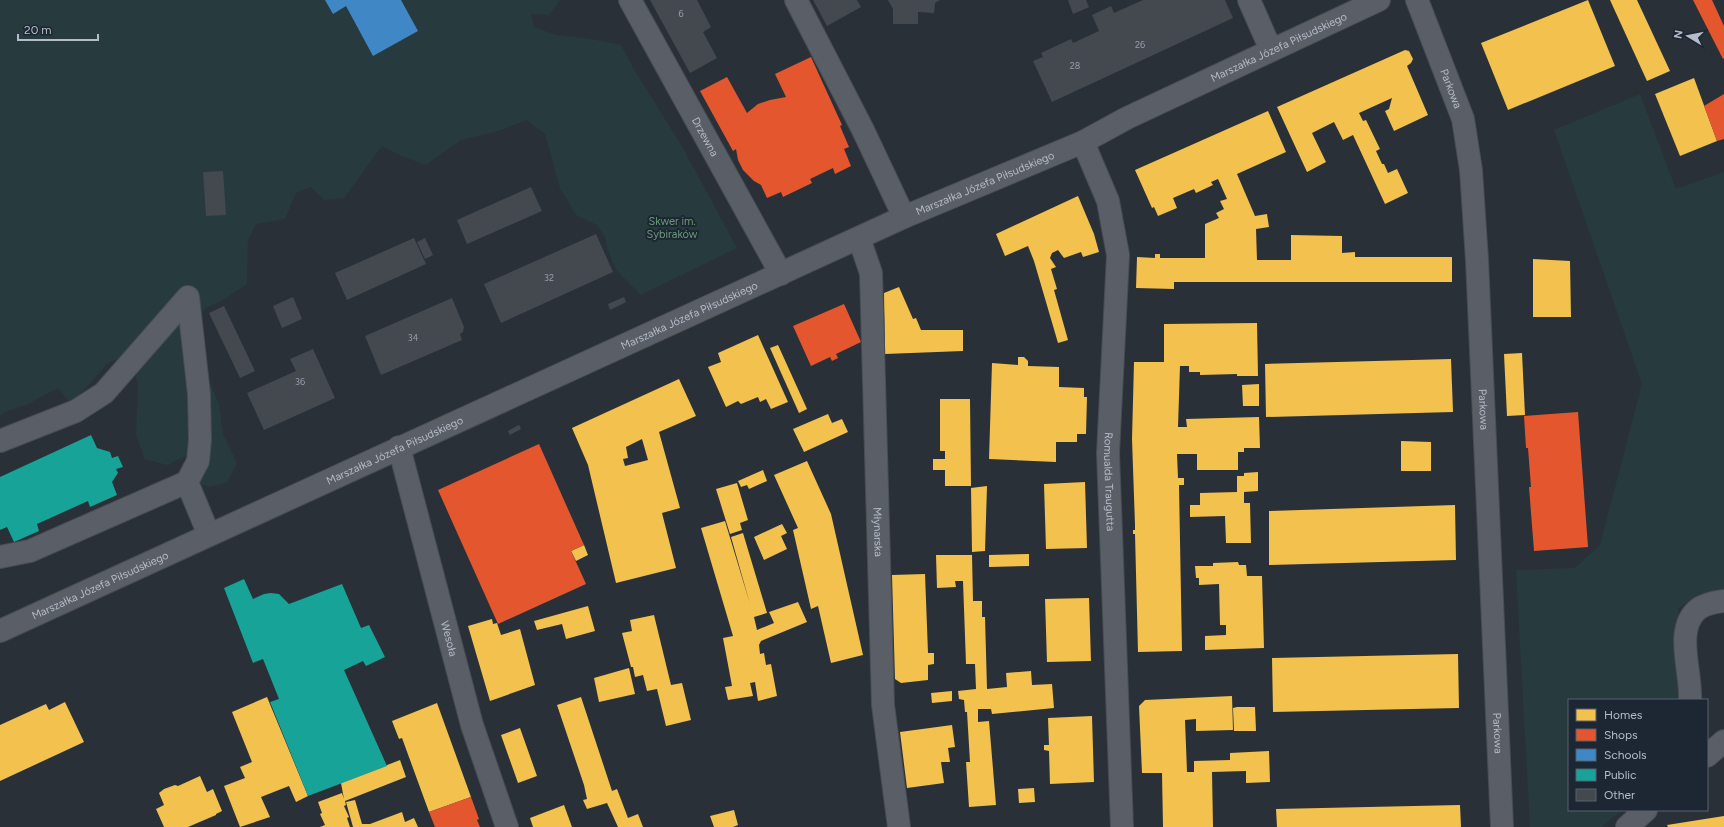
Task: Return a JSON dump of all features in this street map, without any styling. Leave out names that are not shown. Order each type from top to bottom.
[{"type":"street","name":"Drzewna","points":[[630,0],[781,274]]},
{"type":"street","points":[[796,0],[863,130],[904,217]]},
{"type":"street","points":[[1249,0],[1271,50]]},
{"type":"street","name":"Marszałka Józefa Piłsudskiego","points":[[0,630],[904,217],[1083,142],[1128,118],[1379,0]]},
{"type":"street","name":"Parkowa","points":[[1417,0],[1463,119],[1471,170],[1478,268],[1502,827]]},
{"type":"street","name":"Romualda Traugutta","points":[[1083,142],[1108,201],[1118,255],[1108,453],[1122,827]]},
{"type":"street","name":"Młynarska","points":[[858,238],[870,273],[883,705],[899,827]]},
{"type":"street","points":[[0,441],[76,411],[104,393],[188,297],[199,394],[200,440],[198,461],[187,482],[30,551],[0,557]]},
{"type":"street","name":"Wesoła","points":[[399,447],[472,724],[507,827]]},
{"type":"street","points":[[187,482],[209,535]]},
{"type":"street","points":[[1690,699],[1685,645],[1688,622],[1698,609],[1724,601]]},
{"type":"street","points":[[1708,755],[1724,741]]},
{"type":"street","points":[[1627,827],[1645,811]]},
{"type":"green space","name":"Skwer im. Sybiraków","points":[[0,0],[560,0],[549,15],[531,14],[534,27],[556,35],[591,39],[621,45],[632,66],[684,150],[737,248],[641,295],[617,271],[608,251],[605,237],[597,225],[576,215],[560,188],[545,134],[527,120],[495,132],[461,140],[426,165],[402,156],[382,146],[344,198],[324,200],[311,187],[296,193],[285,219],[256,224],[248,240],[247,284],[223,300],[206,308],[190,323],[194,345],[219,404],[223,434],[237,463],[227,483],[208,487],[193,480],[185,456],[167,465],[145,459],[136,435],[138,384],[133,367],[117,359],[108,363],[75,400],[70,403],[58,388],[28,404],[5,412],[0,416]]},
{"type":"green space","points":[[1640,94],[1676,189],[1724,172],[1724,590],[1695,597],[1678,609],[1681,634],[1683,699],[1568,699],[1568,811],[1621,811],[1601,827],[1530,827],[1516,570],[1575,568],[1600,545],[1642,384],[1554,130]]},
{"type":"building: Homes","points":[[1588,0],[1615,66],[1508,110],[1481,43]]},
{"type":"building: Homes","points":[[1610,0],[1637,0],[1670,71],[1647,81]]},
{"type":"building: Homes","points":[[1405,50],[1409,51],[1413,59],[1407,66],[1428,115],[1394,131],[1385,111],[1389,109],[1392,98],[1359,113],[1363,121],[1366,120],[1380,149],[1376,151],[1382,164],[1384,164],[1388,173],[1397,169],[1408,193],[1385,204],[1353,135],[1343,140],[1334,122],[1312,133],[1326,162],[1307,172],[1277,107]]},
{"type":"building: Homes","points":[[1694,78],[1717,141],[1680,156],[1655,94]]},
{"type":"building: Homes","points":[[1268,111],[1286,152],[1237,174],[1255,216],[1267,214],[1269,227],[1256,229],[1257,260],[1291,260],[1291,235],[1342,236],[1342,253],[1355,252],[1355,257],[1452,257],[1452,282],[1174,282],[1174,289],[1136,288],[1137,257],[1155,258],[1155,254],[1160,254],[1160,258],[1205,258],[1205,224],[1219,218],[1216,213],[1224,209],[1220,201],[1227,199],[1218,179],[1211,182],[1213,185],[1196,193],[1194,189],[1173,198],[1177,208],[1158,216],[1154,207],[1152,208],[1135,170]]},
{"type":"building: Homes","points":[[1078,196],[1094,234],[1099,252],[1083,257],[1081,252],[1064,258],[1058,250],[1052,253],[1050,258],[1056,267],[1051,269],[1057,289],[1054,290],[1068,340],[1058,343],[1034,261],[1028,246],[1005,256],[996,234]]},
{"type":"building: Homes","points":[[1533,259],[1570,261],[1571,317],[1533,317]]},
{"type":"building: Homes","points":[[899,287],[913,319],[916,318],[921,330],[963,330],[963,351],[885,354],[884,293]]},
{"type":"building: Homes","points":[[1257,323],[1258,376],[1237,376],[1237,374],[1200,375],[1200,372],[1189,372],[1189,366],[1180,366],[1178,427],[1187,427],[1186,419],[1259,417],[1260,448],[1244,448],[1244,452],[1238,452],[1238,470],[1197,470],[1197,454],[1177,454],[1178,478],[1184,478],[1184,485],[1179,485],[1182,651],[1138,652],[1135,534],[1133,534],[1133,530],[1135,530],[1132,439],[1134,362],[1164,362],[1164,324]]},
{"type":"building: Homes","points":[[758,335],[788,402],[771,409],[766,399],[760,402],[758,397],[741,404],[738,401],[726,407],[708,367],[721,362],[718,353]]},
{"type":"building: Homes","points":[[778,345],[807,409],[799,413],[770,348]]},
{"type":"building: Homes","points":[[1522,353],[1525,415],[1507,416],[1504,354]]},
{"type":"building: Homes","points":[[1018,357],[1024,357],[1028,361],[1028,366],[1059,367],[1059,387],[1084,388],[1084,397],[1087,397],[1086,434],[1077,434],[1077,442],[1056,442],[1056,462],[989,459],[992,363],[1018,365]]},
{"type":"building: Homes","points":[[1451,359],[1453,412],[1266,417],[1265,364]]},
{"type":"building: Homes","points":[[679,379],[696,416],[659,432],[680,508],[662,513],[676,568],[616,583],[588,465],[572,428]],"holes":[[[642,439],[648,460],[625,466],[623,459],[628,458],[626,447]]]},
{"type":"building: Homes","points":[[1259,384],[1259,406],[1243,406],[1242,385]]},
{"type":"building: Homes","points":[[940,399],[970,399],[971,486],[945,486],[945,470],[933,470],[933,459],[945,459],[945,451],[940,451]]},
{"type":"building: Homes","points":[[828,414],[832,423],[842,419],[848,432],[804,452],[793,429]]},
{"type":"building: Homes","points":[[1401,441],[1431,442],[1431,471],[1401,471]]},
{"type":"building: Homes","points":[[807,461],[831,514],[863,655],[831,663],[818,606],[811,609],[793,530],[798,528],[774,475]]},
{"type":"building: Homes","points":[[763,470],[767,481],[749,489],[747,485],[741,487],[738,481]]},
{"type":"building: Homes","points":[[1258,472],[1258,491],[1244,492],[1244,503],[1250,503],[1251,543],[1226,543],[1225,516],[1190,517],[1190,505],[1200,505],[1200,493],[1237,492],[1237,476],[1244,476],[1244,473]]},
{"type":"building: Homes","points":[[1085,482],[1087,548],[1046,549],[1044,484]]},
{"type":"building: Homes","points":[[737,483],[748,520],[740,523],[742,530],[730,534],[716,489]]},
{"type":"building: Homes","points":[[987,486],[985,551],[972,552],[971,488]]},
{"type":"building: Homes","points":[[1455,505],[1456,560],[1269,565],[1269,511]]},
{"type":"building: Homes","points":[[725,521],[750,604],[731,537],[743,533],[767,613],[754,617],[757,630],[774,623],[769,612],[798,602],[807,622],[761,641],[759,645],[760,654],[764,653],[766,665],[771,664],[777,696],[758,701],[755,682],[750,683],[753,696],[728,700],[725,687],[732,686],[723,638],[733,636],[701,528]]},
{"type":"building: Homes","points":[[782,524],[787,533],[781,536],[787,549],[764,560],[754,537]]},
{"type":"building: Homes","points":[[584,545],[588,555],[576,561],[571,551]]},
{"type":"building: Homes","points":[[1029,554],[1029,566],[989,567],[989,555]]},
{"type":"building: Homes","points":[[936,555],[972,555],[973,601],[982,601],[982,617],[985,617],[987,689],[1007,687],[1006,673],[1031,671],[1032,685],[1052,684],[1054,708],[992,714],[991,709],[978,709],[978,722],[989,721],[996,805],[969,807],[966,762],[970,762],[967,712],[965,712],[964,700],[959,699],[958,691],[976,689],[975,664],[966,664],[963,581],[955,581],[956,587],[937,588]]},
{"type":"building: Homes","points":[[1238,562],[1239,565],[1246,565],[1247,576],[1262,576],[1264,648],[1205,650],[1205,636],[1226,635],[1226,625],[1220,625],[1219,584],[1199,585],[1199,578],[1196,578],[1195,566],[1213,566],[1213,563]]},
{"type":"building: Homes","points":[[925,574],[928,653],[934,653],[934,664],[928,665],[928,680],[901,683],[895,679],[892,575]]},
{"type":"building: Homes","points":[[1089,598],[1091,661],[1047,662],[1045,599]]},
{"type":"building: Homes","points":[[588,606],[595,631],[566,639],[562,624],[537,630],[534,621]]},
{"type":"building: Homes","points":[[654,615],[671,685],[682,683],[691,720],[666,726],[657,689],[647,691],[643,675],[635,677],[622,633],[632,631],[630,620]]},
{"type":"building: Homes","points":[[492,619],[493,624],[497,623],[501,635],[520,629],[535,685],[490,701],[468,626]]},
{"type":"building: Homes","points":[[1458,654],[1459,708],[1273,712],[1272,658]]},
{"type":"building: Homes","points":[[629,668],[635,694],[599,702],[594,678]]},
{"type":"building: Homes","points":[[952,691],[952,701],[932,703],[931,693]]},
{"type":"building: Homes","points":[[1232,696],[1233,730],[1196,731],[1196,719],[1185,720],[1187,772],[1194,772],[1194,761],[1230,760],[1230,753],[1269,751],[1270,782],[1246,783],[1246,771],[1212,772],[1213,827],[1163,827],[1162,773],[1142,773],[1139,706],[1145,700]]},
{"type":"building: Homes","points":[[267,697],[308,796],[296,802],[289,786],[261,797],[270,817],[240,827],[224,786],[245,778],[240,767],[252,762],[232,712]]},
{"type":"building: Homes","points":[[581,697],[612,791],[617,789],[628,818],[638,814],[643,827],[618,827],[607,803],[587,809],[583,800],[587,799],[584,785],[557,705]]},
{"type":"building: Homes","points":[[65,702],[84,742],[0,781],[0,725],[46,704],[49,710]]},
{"type":"building: Homes","points":[[437,703],[471,797],[429,812],[402,738],[399,739],[392,721]]},
{"type":"building: Homes","points":[[1255,707],[1256,731],[1234,731],[1233,708]]},
{"type":"building: Homes","points":[[1092,716],[1094,782],[1050,784],[1049,751],[1044,750],[1044,745],[1049,745],[1048,718]]},
{"type":"building: Homes","points":[[952,725],[955,747],[948,748],[950,762],[941,762],[944,783],[907,788],[900,732]]},
{"type":"building: Homes","points":[[520,728],[537,776],[518,783],[501,735]]},
{"type":"building: Homes","points":[[400,760],[406,777],[345,801],[346,805],[344,806],[349,817],[347,818],[350,827],[320,827],[325,825],[320,814],[322,813],[318,802],[342,793],[344,799],[341,783]]},
{"type":"building: Homes","points":[[200,776],[207,792],[213,789],[222,811],[188,827],[164,827],[156,809],[164,805],[159,793],[164,789],[175,785],[178,786]]},
{"type":"building: Homes","points":[[1034,788],[1035,802],[1019,803],[1018,789]]},
{"type":"building: Homes","points":[[355,800],[362,824],[370,824],[402,812],[405,822],[414,818],[418,827],[353,827],[346,802]]},
{"type":"building: Homes","points":[[564,805],[572,827],[533,827],[530,818]]},
{"type":"building: Homes","points":[[1460,805],[1461,827],[1277,827],[1276,809]]},
{"type":"building: Homes","points":[[734,810],[738,825],[733,827],[714,827],[710,816]]},
{"type":"building: Homes","points":[[1724,816],[1724,827],[1668,827],[1667,825]]},
{"type":"building: Shops","points":[[1693,0],[1712,0],[1724,26],[1723,59]]},
{"type":"building: Shops","points":[[811,57],[842,125],[840,126],[849,147],[844,149],[851,166],[835,174],[833,168],[810,179],[812,183],[783,197],[781,192],[767,198],[761,185],[754,181],[743,170],[738,160],[736,149],[733,151],[700,91],[727,77],[747,113],[758,104],[786,97],[775,74]]},
{"type":"building: Shops","points":[[1724,94],[1724,139],[1717,141],[1704,106]]},
{"type":"building: Shops","points":[[844,304],[861,342],[836,354],[838,358],[832,361],[830,357],[811,366],[793,326]]},
{"type":"building: Shops","points":[[1578,412],[1588,547],[1534,551],[1529,487],[1531,487],[1524,416]]},
{"type":"building: Shops","points":[[539,444],[584,545],[571,551],[586,584],[498,624],[438,490]]},
{"type":"building: Shops","points":[[471,797],[479,819],[477,820],[480,827],[435,827],[429,812]]},
{"type":"building: Schools","points":[[325,0],[401,0],[418,31],[373,56],[346,6],[333,14]]},
{"type":"building: Public","points":[[91,435],[97,448],[110,452],[112,458],[118,456],[123,467],[116,469],[118,473],[112,482],[117,495],[90,507],[88,501],[37,524],[39,531],[14,542],[7,527],[0,530],[0,477]]},
{"type":"building: Public","points":[[244,579],[253,599],[264,594],[279,594],[289,604],[342,584],[361,628],[369,625],[385,657],[366,666],[363,661],[344,670],[387,766],[308,796],[270,702],[279,699],[263,659],[253,663],[224,588]]},
{"type":"building: Other","points":[[650,0],[697,0],[711,27],[703,32],[717,58],[690,73]]},
{"type":"building: Other","points":[[813,0],[857,0],[861,7],[827,26]]},
{"type":"building: Other","points":[[888,0],[940,0],[935,3],[934,13],[918,12],[918,24],[893,24],[893,9]]},
{"type":"building: Other","points":[[1068,0],[1086,0],[1089,7],[1073,14]]},
{"type":"building: Other","points":[[1143,0],[1225,0],[1233,18],[1052,102],[1033,61],[1043,57],[1041,53],[1071,39],[1073,43],[1099,31],[1092,15],[1111,6],[1114,13]]},
{"type":"building: Other","points":[[223,171],[226,215],[206,216],[203,172]]},
{"type":"building: Other","points":[[531,187],[542,211],[467,244],[457,220]]},
{"type":"building: Other","points":[[596,234],[613,272],[501,323],[484,284]]},
{"type":"building: Other","points":[[414,238],[426,264],[347,300],[335,273]]},
{"type":"building: Other","points":[[425,238],[433,255],[425,259],[417,242]]},
{"type":"building: Other","points":[[293,297],[302,319],[282,328],[273,306]]},
{"type":"building: Other","points":[[624,297],[626,302],[610,310],[608,304]]},
{"type":"building: Other","points":[[452,298],[464,327],[463,332],[460,334],[462,340],[381,375],[365,336]]},
{"type":"building: Other","points":[[224,306],[255,371],[240,378],[209,313]]},
{"type":"building: Other","points":[[313,349],[335,398],[264,430],[247,393],[296,371],[290,359]]},
{"type":"building: Other","points":[[519,425],[521,429],[510,435],[508,431]]}]
